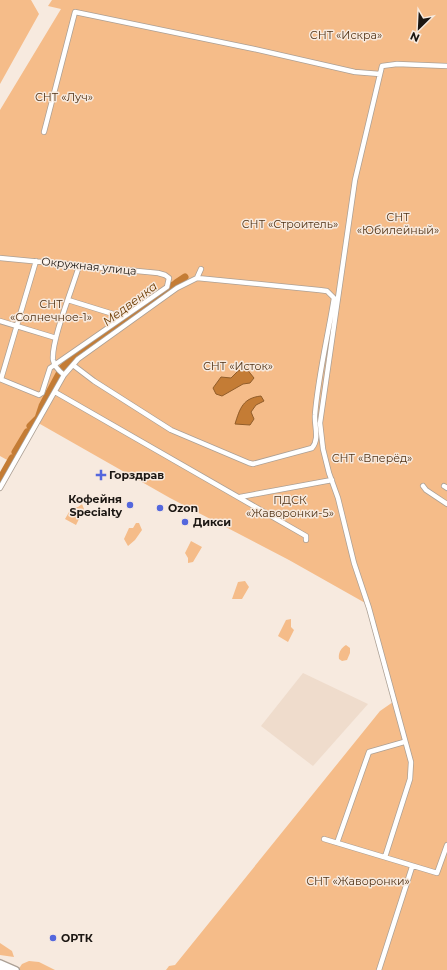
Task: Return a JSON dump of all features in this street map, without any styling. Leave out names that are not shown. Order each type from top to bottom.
[{"type":"main road","points":[[0,963],[16,970]]},
{"type":"main road","points":[[0,968],[6,970]]},
{"type":"street","points":[[44,132],[75,12],[165,30],[355,72],[380,74]]},
{"type":"street","points":[[385,857],[410,779],[410,762],[384,660],[354,563],[338,498],[323,449],[321,420],[355,180],[383,64],[447,66]]},
{"type":"street","name":"Окружная улица","points":[[0,258],[158,273],[169,278],[167,287],[50,368],[42,393],[39,395],[0,379]]},
{"type":"street","points":[[0,379],[18,326],[36,261]]},
{"type":"street","points":[[64,375],[54,365],[53,356],[56,338],[80,266]]},
{"type":"street","points":[[198,278],[201,269]]},
{"type":"street","points":[[0,488],[64,375],[78,359],[177,288],[198,278],[319,290],[327,292],[334,298],[315,416],[316,440],[312,448],[253,464],[171,430],[94,381],[73,365]]},
{"type":"street","points":[[68,300],[123,317]]},
{"type":"street","points":[[0,321],[56,338]]},
{"type":"street","points":[[55,392],[240,497],[306,536],[306,540]]},
{"type":"street","points":[[240,497],[332,480]]},
{"type":"street","points":[[423,486],[426,490],[447,504]]},
{"type":"street","points":[[337,843],[369,752],[404,742]]},
{"type":"street","points":[[324,840],[385,857],[412,867],[437,873],[447,845]]},
{"type":"street","points":[[379,970],[412,867]]},
{"type":"shaded area","points":[[246,368],[254,378],[250,383],[243,384],[222,396],[216,394],[213,388],[221,377],[231,378],[238,371]]},
{"type":"shaded area","points":[[261,396],[264,401],[256,405],[251,412],[254,419],[250,425],[235,424],[243,405],[250,399]]},
{"type":"shaded area","points":[[303,673],[368,704],[313,766],[261,726]]},
{"type":"green space","points":[[0,0],[31,0],[39,14],[0,84]]},
{"type":"green space","points":[[52,0],[447,0],[447,970],[166,970],[169,966],[175,965],[380,711],[393,702],[367,604],[289,560],[170,498],[33,420],[9,461],[0,456],[0,110],[61,9],[48,6]]},
{"type":"green space","points":[[82,504],[84,509],[76,525],[65,519],[72,507],[78,507]]},
{"type":"green space","points":[[136,523],[139,523],[142,530],[135,540],[128,546],[124,539],[129,528],[133,528]]},
{"type":"green space","points":[[191,541],[202,547],[193,562],[188,563],[188,558],[185,553]]},
{"type":"green space","points":[[245,581],[249,587],[242,599],[232,599],[238,582]]},
{"type":"green space","points":[[291,619],[291,627],[294,630],[288,642],[278,636],[286,620]]},
{"type":"green space","points":[[346,645],[350,648],[350,653],[347,660],[342,661],[339,659],[339,653]]},
{"type":"green space","points":[[0,943],[12,951],[14,957],[0,955]]},
{"type":"green space","points":[[29,961],[39,962],[55,970],[18,970],[22,964]]},
{"type":"waterway","name":"Медвенка","points":[[176,283],[185,277]]},
{"type":"waterway","name":"Медвенка","points":[[62,368],[75,356],[173,285]]},
{"type":"waterway","name":"Медвенка","points":[[30,426],[38,418],[42,406],[59,374]]},
{"type":"waterway","name":"Медвенка","points":[[15,452],[27,432]]},
{"type":"waterway","name":"Медвенка","points":[[0,479],[12,458]]},
{"type":"place","name":"Горздрав","points":[[101,475]]},
{"type":"place","name":"Кофейня Specialty","points":[[130,505]]},
{"type":"place","name":"Ozon","points":[[160,508]]},
{"type":"place","name":"Дикси","points":[[185,522]]},
{"type":"place","name":"ОРТК","points":[[53,938]]},
{"type":"park label","name":"СНТ «Искра»","points":[[346,35]]},
{"type":"park label","name":"СНТ «Луч»","points":[[64,97]]},
{"type":"park label","name":"СНТ «Юбилейный»","points":[[398,223]]},
{"type":"park label","name":"СНТ «Строитель»","points":[[290,224]]},
{"type":"park label","name":"СНТ «Солнечное-1»","points":[[51,310]]},
{"type":"park label","name":"СНТ «Исток»","points":[[238,366]]},
{"type":"park label","name":"СНТ «Вперёд»","points":[[372,458]]},
{"type":"park label","name":"ПДСК «Жаворонки-5»","points":[[290,506]]},
{"type":"park label","name":"СНТ «Жаворонки»","points":[[358,881]]}]
